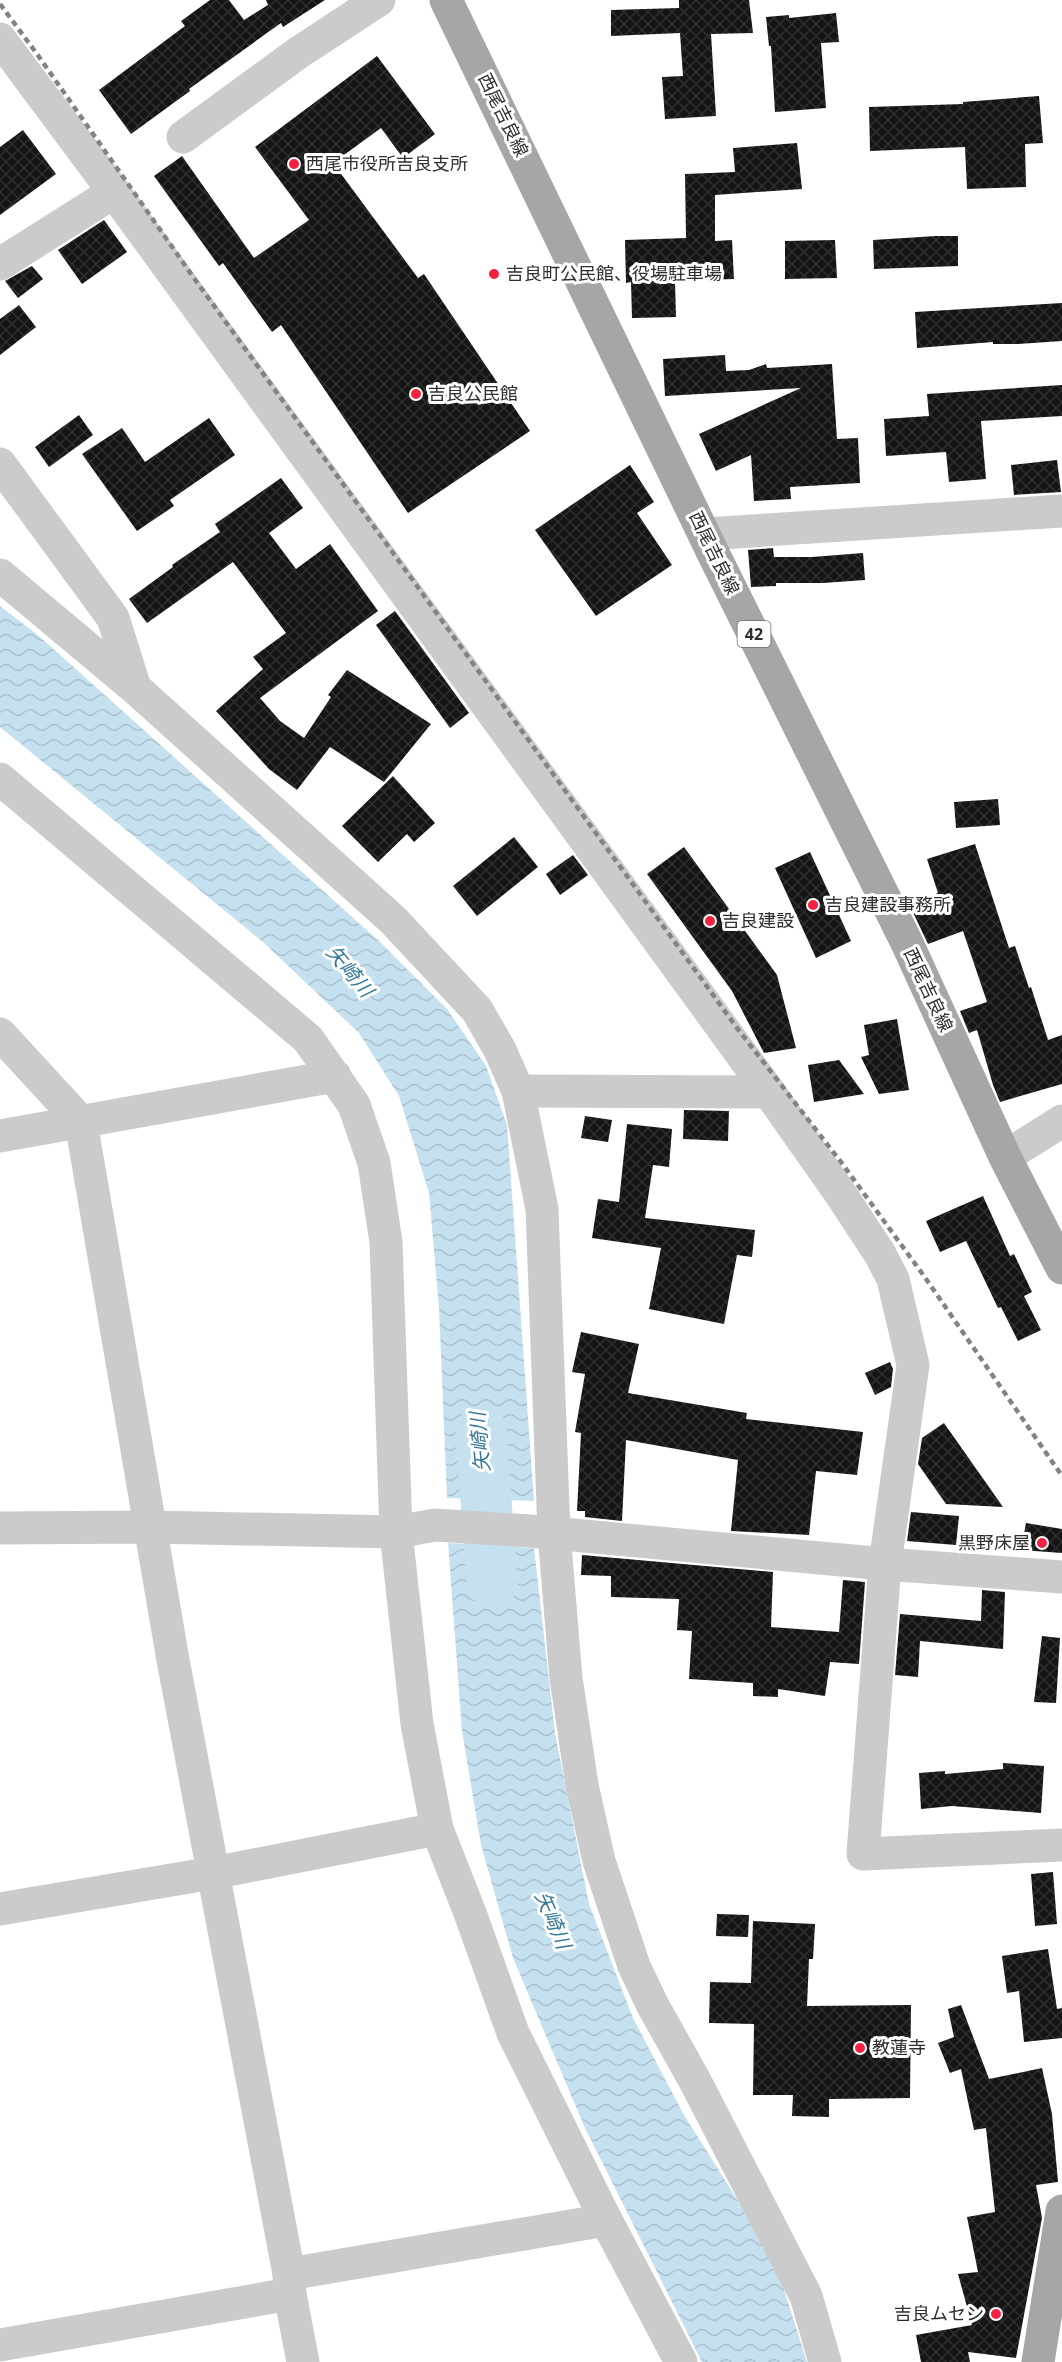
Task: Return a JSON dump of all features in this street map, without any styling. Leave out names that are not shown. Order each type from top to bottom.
[{"type":"main road","name":"西尾吉良線","points":[[446,0],[705,534],[907,943],[1005,1157],[1062,1268]]},
{"type":"main road","points":[[1038,2362],[1059,2252],[1062,2211]]},
{"type":"street","points":[[183,137],[298,53],[379,0]]},
{"type":"street","points":[[0,39],[114,192],[769,1092],[880,1254],[893,1279],[913,1365],[885,1564],[863,1854],[1062,1845]]},
{"type":"street","points":[[0,264],[114,192]]},
{"type":"street","points":[[0,464],[113,618],[135,688]]},
{"type":"street","points":[[705,534],[1062,511]]},
{"type":"street","points":[[0,575],[135,688],[393,920],[477,1010],[500,1050],[518,1091],[542,1209],[542,1532],[582,1785],[599,1861],[634,1966],[806,2296],[825,2362]]},
{"type":"street","points":[[0,779],[308,1039],[354,1106],[374,1163],[386,1242],[396,1532],[417,1724],[437,1829],[513,2033],[606,2220],[681,2362]]},
{"type":"street","points":[[0,1034],[81,1122],[150,1527],[303,2362]]},
{"type":"street","points":[[0,1136],[335,1076]]},
{"type":"street","points":[[518,1091],[769,1092]]},
{"type":"street","points":[[1005,1157],[1062,1121]]},
{"type":"street","points":[[0,1528],[150,1527],[396,1532],[435,1525],[542,1532],[885,1564],[1062,1577]]},
{"type":"street","points":[[0,1909],[213,1873],[437,1829]]},
{"type":"street","points":[[0,2345],[606,2220]]},
{"type":"water","points":[[0,606],[39,636],[380,942],[447,1009],[486,1066],[507,1125],[534,1501],[447,1498],[439,1308],[429,1193],[399,1096],[359,1033],[263,942],[0,727]]},
{"type":"water","points":[[448,1543],[534,1548],[555,1733],[589,1904],[633,2018],[684,2115],[774,2258],[807,2362],[702,2362],[585,2128],[513,1958],[481,1845],[462,1731]]},
{"type":"building","points":[[210,0],[229,0],[244,20],[268,5],[266,0],[325,0],[283,27],[281,23],[131,134],[99,90],[185,26],[181,21]]},
{"type":"building","points":[[679,0],[749,0],[753,33],[711,34],[716,116],[665,119],[662,77],[683,76],[680,33],[611,36],[611,10],[679,8]]},
{"type":"building","points":[[836,13],[839,42],[821,43],[826,108],[775,112],[771,46],[769,46],[766,17],[789,15],[789,18]]},
{"type":"building","points":[[377,56],[435,134],[403,158],[381,128],[333,163],[418,278],[424,274],[530,431],[408,513],[281,325],[272,332],[223,263],[219,266],[154,176],[182,156],[254,258],[309,220],[255,147]]},
{"type":"building","points":[[1039,96],[1043,143],[1025,144],[1026,187],[967,189],[965,147],[870,151],[869,107],[963,104],[963,102]]},
{"type":"building","points":[[23,130],[56,174],[0,215],[0,147]]},
{"type":"building","points":[[797,143],[802,189],[715,195],[715,241],[732,240],[734,279],[675,281],[676,317],[632,318],[631,282],[626,283],[625,240],[686,238],[685,174],[735,172],[733,148]]},
{"type":"building","points":[[104,220],[127,252],[82,284],[58,250]]},
{"type":"building","points":[[958,236],[958,266],[874,269],[873,240]]},
{"type":"building","points":[[835,240],[837,278],[785,279],[785,241]]},
{"type":"building","points":[[32,266],[43,279],[18,298],[5,281]]},
{"type":"building","points":[[1062,303],[1062,341],[1018,344],[993,344],[993,342],[917,348],[915,312]]},
{"type":"building","points":[[19,305],[36,327],[0,355],[0,319]]},
{"type":"building","points":[[725,355],[726,371],[749,370],[766,364],[767,368],[832,364],[837,439],[858,438],[860,483],[790,487],[791,499],[754,501],[751,455],[716,471],[699,434],[801,388],[665,396],[663,359]]},
{"type":"building","points":[[1062,385],[1062,416],[981,421],[986,479],[949,482],[946,452],[886,456],[884,419],[929,416],[927,394]]},
{"type":"building","points":[[79,415],[93,435],[49,467],[35,447]]},
{"type":"building","points":[[209,418],[235,455],[170,500],[174,506],[137,531],[82,454],[122,428],[145,462]]},
{"type":"building","points":[[1057,460],[1061,492],[1014,495],[1011,465]]},
{"type":"building","points":[[630,465],[654,502],[637,513],[672,565],[596,616],[535,530]]},
{"type":"building","points":[[281,478],[303,508],[269,533],[296,569],[330,544],[378,611],[260,698],[280,721],[304,738],[331,697],[328,695],[347,670],[431,724],[384,782],[330,747],[297,790],[269,769],[216,711],[263,669],[253,657],[286,633],[233,562],[147,623],[129,599],[173,567],[172,565],[220,532],[215,524]]},
{"type":"building","points":[[773,548],[774,557],[863,553],[865,580],[776,583],[776,586],[751,587],[748,550]]},
{"type":"building","points":[[395,611],[469,713],[450,728],[376,625]]},
{"type":"building","points":[[393,776],[435,823],[414,842],[407,834],[378,862],[342,826]]},
{"type":"building","points":[[998,799],[1000,825],[956,828],[954,802]]},
{"type":"building","points":[[514,837],[538,867],[477,916],[453,886]]},
{"type":"building","points":[[975,844],[1009,948],[1015,946],[1048,1040],[1062,1035],[1062,1084],[1000,1102],[977,1030],[969,1033],[960,1011],[987,1002],[963,931],[928,944],[909,904],[938,893],[927,859]]},
{"type":"building","name":"吉良建設","points":[[684,847],[777,975],[796,1048],[764,1053],[732,991],[647,874]]},
{"type":"building","name":"吉良建設事務所","points":[[810,852],[851,941],[816,958],[775,868]]},
{"type":"building","points":[[573,855],[588,875],[560,895],[546,874]]},
{"type":"building","points":[[897,1019],[909,1090],[879,1094],[861,1057],[869,1055],[864,1025]]},
{"type":"building","points":[[839,1060],[864,1094],[814,1102],[808,1065]]},
{"type":"building","points":[[684,1110],[729,1111],[728,1141],[683,1139]]},
{"type":"building","points":[[585,1116],[612,1120],[608,1142],[581,1138]]},
{"type":"building","points":[[627,1124],[672,1129],[669,1167],[653,1165],[645,1218],[755,1230],[752,1257],[737,1255],[724,1324],[649,1309],[661,1248],[592,1238],[598,1199],[619,1202]]},
{"type":"building","points":[[983,1196],[1010,1256],[1014,1254],[1032,1292],[1024,1296],[1041,1330],[1018,1341],[1001,1307],[998,1308],[966,1241],[940,1252],[926,1221]]},
{"type":"building","points":[[581,1332],[639,1344],[628,1393],[747,1413],[746,1419],[863,1432],[857,1475],[816,1471],[809,1535],[731,1531],[738,1460],[626,1440],[622,1521],[585,1517],[585,1511],[577,1511],[581,1433],[575,1432],[585,1374],[572,1372]]},
{"type":"building","points":[[890,1362],[893,1369],[891,1387],[875,1395],[865,1373]]},
{"type":"building","points":[[944,1423],[1003,1507],[946,1504],[918,1464],[922,1438]]},
{"type":"building","points":[[911,1512],[959,1516],[956,1545],[907,1541]]},
{"type":"building","name":"黒野床屋","points":[[1026,1523],[1062,1529],[1062,1553],[1021,1550]]},
{"type":"building","points":[[582,1555],[773,1572],[771,1627],[839,1632],[843,1580],[865,1582],[859,1664],[830,1662],[825,1696],[778,1689],[778,1697],[753,1696],[753,1683],[689,1679],[692,1631],[677,1630],[679,1599],[611,1597],[611,1576],[581,1575]]},
{"type":"building","points":[[982,1590],[1005,1592],[1003,1649],[920,1641],[918,1677],[895,1675],[900,1614],[981,1621]]},
{"type":"building","points":[[1042,1636],[1060,1638],[1056,1703],[1034,1702]]},
{"type":"building","points":[[1003,1763],[1044,1766],[1041,1813],[952,1806],[921,1809],[919,1773],[945,1771],[945,1774],[1003,1769]]},
{"type":"building","points":[[1053,1872],[1057,1924],[1035,1926],[1031,1874]]},
{"type":"building","points":[[717,1914],[749,1915],[748,1937],[716,1936]]},
{"type":"building","points":[[753,1921],[815,1924],[813,1959],[809,1959],[807,2006],[911,2005],[910,2098],[829,2099],[829,2117],[792,2116],[793,2095],[753,2095],[754,2024],[709,2023],[710,1982],[751,1983]]},
{"type":"building","points":[[1048,1949],[1057,2009],[1062,2008],[1062,2038],[1024,2042],[1019,1991],[1007,1993],[1002,1956]]},
{"type":"building","points":[[961,2005],[989,2079],[1042,2068],[1052,2114],[1058,2182],[1036,2185],[1042,2218],[1016,2358],[968,2352],[970,2362],[921,2362],[916,2335],[972,2325],[958,2274],[978,2272],[967,2217],[995,2212],[986,2128],[974,2130],[961,2069],[950,2073],[938,2043],[954,2037],[948,2009]]},
{"type":"waterway","name":"矢崎川","points":[[481,1431],[492,1582]]},
{"type":"railway","points":[[0,4],[196,281],[737,1028],[841,1162],[924,1276],[1062,1476]]},
{"type":"place","name":"西尾市役所吉良支所","points":[[294,164]]},
{"type":"place","name":"吉良町公民館、役場駐車場","points":[[494,274]]},
{"type":"place","name":"吉良公民館","points":[[416,394]]},
{"type":"place","name":"吉良建設事務所","points":[[813,905]]},
{"type":"place","name":"吉良建設","points":[[710,921]]},
{"type":"place","name":"黒野床屋","points":[[1042,1543]]},
{"type":"place","name":"教蓮寺","points":[[860,2048]]},
{"type":"place","name":"吉良ムセン","points":[[996,2314]]}]
